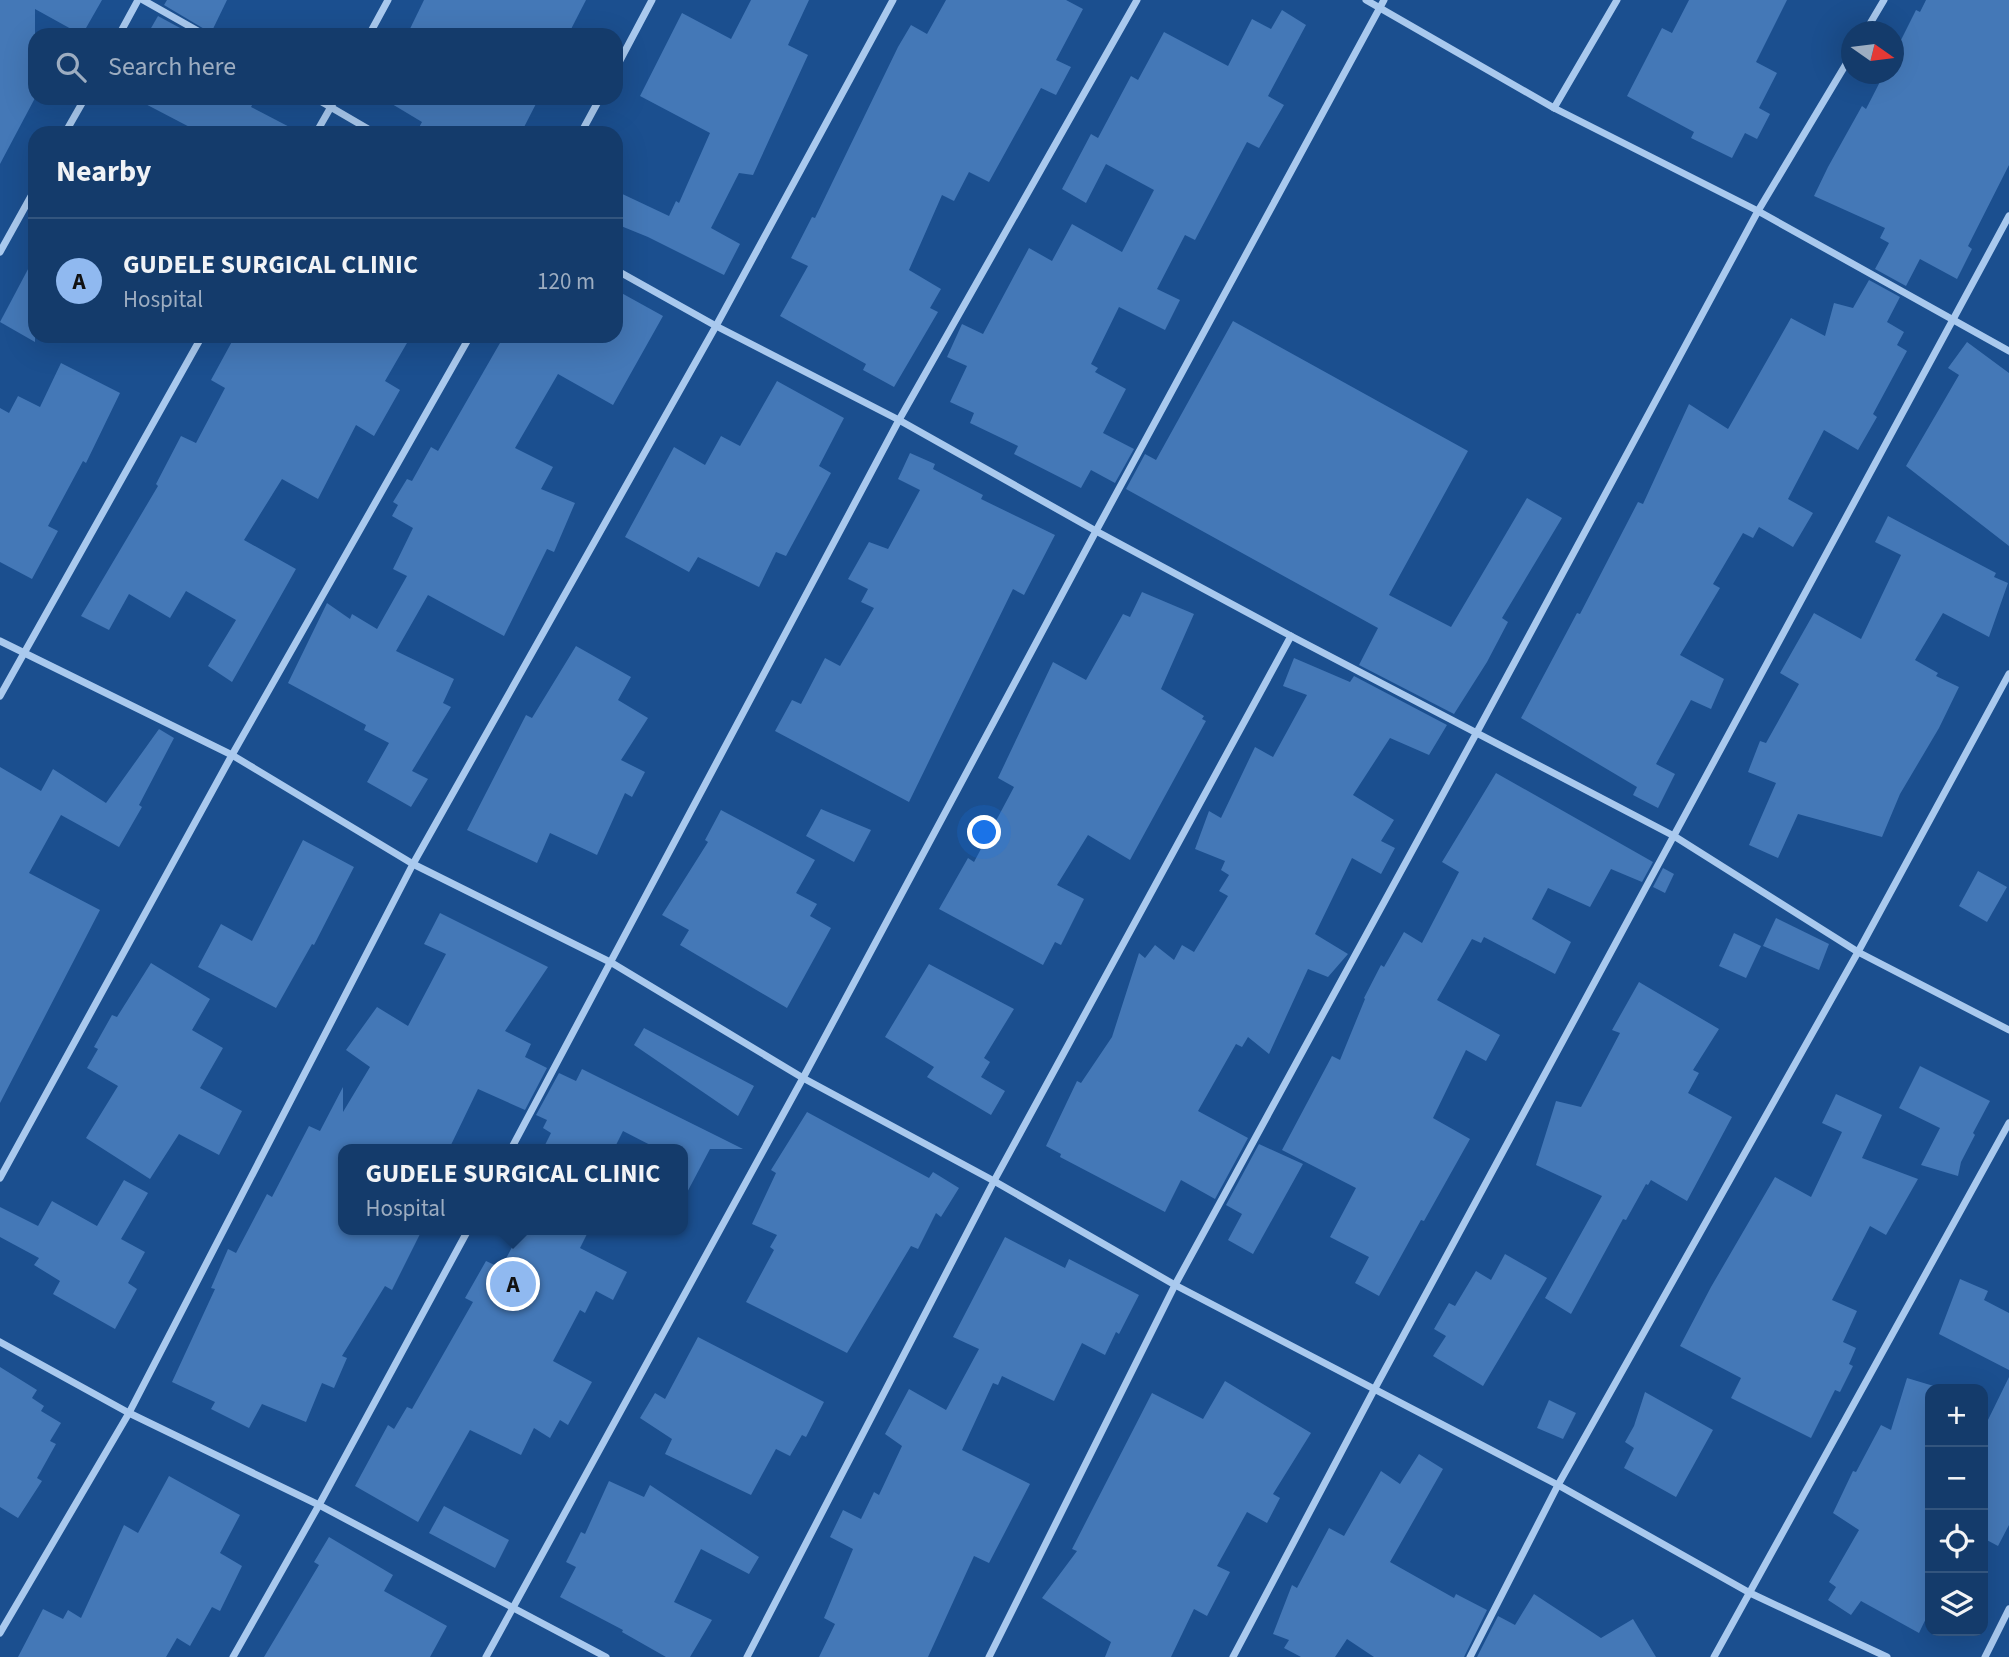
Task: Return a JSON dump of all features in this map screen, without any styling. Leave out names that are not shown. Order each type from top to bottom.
[{"type":"street","points":[[123,28],[141,0],[192,28]]},
{"type":"street","points":[[373,28],[388,0]]},
{"type":"street","points":[[623,55],[652,0]]},
{"type":"street","points":[[0,1633],[129,1413],[413,864],[716,326],[892,0]]},
{"type":"street","points":[[514,1144],[899,420],[1137,0]]},
{"type":"street","points":[[1367,0],[1554,108],[1758,211],[2009,351]]},
{"type":"street","points":[[486,1657],[803,1078],[1384,0]]},
{"type":"street","points":[[1554,108],[1617,0]]},
{"type":"street","points":[[1872,21],[1884,0]]},
{"type":"street","points":[[989,1657],[1175,1285],[1758,211],[1841,72]]},
{"type":"street","points":[[69,126],[81,105]]},
{"type":"street","points":[[327,105],[363,126]]},
{"type":"street","points":[[585,126],[596,105]]},
{"type":"street","points":[[320,126],[331,107]]},
{"type":"street","points":[[0,252],[28,201]]},
{"type":"street","points":[[1233,1657],[1374,1390],[2009,216]]},
{"type":"street","points":[[623,274],[716,326],[899,420],[1096,531],[1291,636],[1674,836],[1858,952],[2009,1030]]},
{"type":"street","points":[[0,696],[198,343]]},
{"type":"street","points":[[0,1178],[232,755],[466,343]]},
{"type":"street","points":[[747,1657],[994,1181],[1291,636]]},
{"type":"street","points":[[0,641],[232,755],[413,864],[612,963],[803,1078],[994,1181],[1175,1285],[1558,1485],[1751,1593],[1887,1657]]},
{"type":"street","points":[[1470,1657],[1558,1485],[1858,952],[2009,674]]},
{"type":"street","points":[[1714,1657],[2009,1123]]},
{"type":"street","points":[[233,1657],[319,1506],[465,1235]]},
{"type":"street","points":[[0,1342],[129,1413],[319,1506],[607,1657]]},
{"type":"street","points":[[1985,1657],[2009,1609]]},
{"type":"building","points":[[0,0],[102,0],[86,28],[69,28],[35,9],[35,28],[28,28],[28,105],[31,105],[0,164]]},
{"type":"building","points":[[167,0],[227,0],[213,28],[203,28],[164,5]]},
{"type":"building","points":[[424,0],[586,0],[572,28],[410,28]]},
{"type":"building","points":[[751,0],[809,0],[788,45],[808,55],[753,175],[739,173],[711,228],[740,244],[724,275],[623,227],[623,194],[669,216],[676,201],[679,203],[710,133],[640,96],[682,13],[731,39]]},
{"type":"building","points":[[946,0],[1066,0],[1083,9],[1056,60],[1071,67],[1056,95],[1041,88],[989,182],[969,172],[954,201],[942,195],[909,270],[941,289],[930,308],[938,312],[894,387],[863,370],[866,364],[780,316],[808,266],[791,258],[812,217],[815,218],[898,47],[911,25],[927,34]]},
{"type":"building","points":[[1689,0],[1787,0],[1756,62],[1777,73],[1759,108],[1770,114],[1757,139],[1745,133],[1732,158],[1691,138],[1694,132],[1627,96],[1662,28],[1672,33]]},
{"type":"building","points":[[1926,0],[2009,0],[2009,165],[1968,246],[1972,249],[1957,279],[1920,259],[1906,286],[1875,269],[1889,243],[1880,238],[1885,228],[1814,196],[1862,106],[1866,109],[1879,84],[1904,84],[1904,34],[1916,10],[1920,12]]},
{"type":"building","points":[[1282,10],[1306,25],[1268,96],[1284,105],[1259,148],[1247,142],[1195,240],[1185,235],[1157,289],[1180,300],[1165,330],[1119,307],[1091,364],[1098,368],[1095,372],[1126,389],[1103,433],[1134,449],[1115,483],[1091,470],[1081,488],[1014,454],[1018,446],[970,423],[974,413],[950,402],[967,366],[947,357],[962,324],[983,334],[1029,248],[1052,261],[1072,224],[1122,252],[1154,190],[1106,164],[1086,203],[1062,189],[1091,134],[1098,138],[1131,76],[1138,80],[1164,32],[1228,66],[1252,19],[1271,29]]},
{"type":"building","points":[[158,16],[180,28],[151,28]]},
{"type":"building","points":[[147,105],[252,105],[251,107],[288,126],[188,126]]},
{"type":"building","points":[[394,105],[535,105],[525,126],[420,126],[422,122]]},
{"type":"building","points":[[28,269],[28,338],[0,322]]},
{"type":"building","points":[[1869,280],[1900,297],[1887,322],[1904,332],[1897,345],[1907,351],[1873,414],[1877,417],[1858,450],[1824,430],[1788,499],[1813,513],[1793,547],[1759,527],[1753,538],[1743,533],[1713,584],[1720,588],[1680,655],[1724,679],[1711,709],[1691,700],[1656,764],[1675,774],[1658,808],[1633,795],[1637,787],[1521,718],[1577,613],[1580,614],[1638,502],[1643,504],[1689,404],[1728,429],[1791,318],[1825,336],[1834,303],[1853,308]]},
{"type":"building","points":[[623,294],[663,316],[613,405],[558,374],[515,448],[553,467],[541,489],[575,503],[554,552],[547,549],[504,636],[428,595],[396,651],[454,679],[443,703],[451,707],[412,771],[428,779],[411,807],[367,782],[389,743],[364,730],[366,725],[288,683],[327,603],[350,619],[352,614],[377,629],[407,576],[393,569],[413,528],[392,516],[398,505],[393,502],[407,479],[412,481],[431,447],[438,451],[500,343],[623,343]]},
{"type":"building","points":[[1233,321],[1468,451],[1389,595],[1451,627],[1527,498],[1562,518],[1502,618],[1508,622],[1487,662],[1454,714],[1359,665],[1378,628],[1126,489],[1145,454],[1156,460]]},
{"type":"building","points":[[1967,342],[2009,373],[2009,546],[1906,466],[1959,375],[1948,368]]},
{"type":"building","points":[[231,343],[407,343],[385,381],[400,390],[374,436],[356,425],[318,499],[282,479],[244,540],[296,569],[232,682],[208,666],[236,620],[186,591],[170,618],[129,594],[109,630],[81,616],[158,486],[156,484],[181,436],[196,443],[225,388],[211,380]]},
{"type":"building","points":[[61,363],[120,393],[86,463],[83,461],[48,526],[58,531],[32,579],[0,562],[0,408],[9,413],[18,396],[40,407]]},
{"type":"building","points":[[777,381],[844,418],[819,466],[831,473],[786,556],[776,552],[759,587],[698,557],[689,572],[625,537],[674,447],[705,465],[721,436],[740,446]]},
{"type":"building","points":[[910,453],[935,464],[933,469],[983,495],[981,499],[1055,535],[1024,595],[1013,589],[909,802],[775,731],[792,700],[801,704],[825,658],[840,666],[874,608],[861,602],[868,589],[848,579],[869,542],[888,549],[920,490],[898,479]]},
{"type":"building","points":[[1888,516],[1996,573],[1994,577],[2008,583],[1989,637],[1943,613],[1915,660],[1938,673],[1936,676],[1959,687],[1939,728],[1900,794],[1882,837],[1798,814],[1778,858],[1749,845],[1776,783],[1748,772],[1760,741],[1766,743],[1799,684],[1780,673],[1814,613],[1861,639],[1901,555],[1875,542]]},
{"type":"building","points":[[1142,592],[1194,614],[1161,689],[1204,716],[1202,719],[1206,721],[1130,860],[1088,835],[1057,885],[1084,899],[1061,945],[1055,942],[1043,965],[939,909],[968,858],[974,862],[1014,787],[998,778],[1053,662],[1086,680],[1123,614],[1130,617]]},
{"type":"building","points":[[576,646],[631,677],[618,700],[648,718],[621,760],[645,772],[632,797],[625,793],[597,855],[550,833],[537,863],[467,830],[526,715],[532,718]]},
{"type":"building","points":[[1294,658],[1350,682],[1354,676],[1447,725],[1429,755],[1390,738],[1353,795],[1394,820],[1381,841],[1395,848],[1381,874],[1352,858],[1315,934],[1348,954],[1328,977],[1308,969],[1269,1054],[1248,1037],[1242,1047],[1236,1044],[1198,1111],[1248,1138],[1215,1199],[1181,1180],[1165,1212],[1060,1157],[1061,1154],[1046,1146],[1077,1081],[1081,1083],[1112,1037],[1139,953],[1145,958],[1155,945],[1174,960],[1182,945],[1194,952],[1228,896],[1219,891],[1229,875],[1221,870],[1225,861],[1195,849],[1209,811],[1221,818],[1255,747],[1273,757],[1307,695],[1283,686]]},
{"type":"building","points":[[159,729],[174,738],[139,805],[142,807],[119,847],[61,815],[29,873],[100,910],[0,1103],[0,767],[41,791],[53,769],[106,803]]},
{"type":"building","points":[[1496,773],[1653,862],[1642,882],[1611,869],[1590,907],[1548,888],[1532,919],[1571,942],[1555,974],[1484,937],[1481,943],[1472,939],[1437,1000],[1500,1035],[1486,1061],[1466,1050],[1433,1118],[1470,1139],[1379,1296],[1355,1283],[1369,1257],[1330,1237],[1356,1188],[1282,1150],[1332,1056],[1340,1060],[1364,998],[1381,965],[1384,967],[1404,932],[1422,943],[1459,872],[1442,862]]},
{"type":"building","points":[[821,809],[871,830],[854,862],[806,836]]},
{"type":"building","points":[[721,810],[815,860],[796,893],[817,904],[810,916],[831,928],[787,1008],[680,945],[689,930],[662,915],[708,842],[705,840]]},
{"type":"building","points":[[303,840],[354,867],[314,945],[312,944],[276,1008],[198,967],[221,924],[252,941]]},
{"type":"building","points":[[1663,868],[1674,874],[1665,893],[1653,887]]},
{"type":"building","points":[[1978,871],[2007,887],[1987,922],[1959,906]]},
{"type":"building","points":[[440,913],[548,967],[505,1031],[531,1044],[525,1057],[547,1068],[525,1110],[478,1089],[451,1144],[338,1144],[338,1235],[420,1235],[392,1290],[385,1286],[342,1356],[347,1358],[334,1388],[322,1383],[306,1422],[262,1404],[249,1428],[211,1409],[215,1402],[172,1382],[215,1289],[211,1288],[228,1249],[236,1253],[267,1194],[272,1197],[309,1126],[320,1131],[343,1087],[343,1112],[370,1067],[346,1050],[377,1007],[408,1026],[446,954],[424,944]]},
{"type":"building","points":[[1776,918],[1829,944],[1819,970],[1763,946]]},
{"type":"building","points":[[1734,933],[1761,946],[1746,978],[1719,966]]},
{"type":"building","points":[[151,963],[210,999],[192,1030],[223,1048],[200,1088],[242,1111],[219,1155],[179,1134],[150,1179],[86,1138],[118,1086],[87,1068],[98,1049],[94,1047],[112,1015],[117,1017]]},
{"type":"building","points":[[929,964],[1014,1009],[984,1058],[990,1062],[981,1077],[1005,1091],[991,1115],[927,1077],[934,1067],[885,1037]]},
{"type":"building","points":[[1639,982],[1719,1029],[1693,1070],[1699,1073],[1688,1093],[1732,1117],[1687,1201],[1651,1180],[1646,1184],[1626,1220],[1623,1219],[1571,1314],[1545,1298],[1602,1196],[1536,1165],[1556,1101],[1581,1107],[1620,1033],[1612,1030]]},
{"type":"building","points":[[644,1028],[754,1086],[738,1116],[634,1045]]},
{"type":"building","points":[[1920,1066],[1990,1101],[1973,1133],[1975,1135],[1961,1162],[1958,1176],[1921,1165],[1940,1128],[1899,1108]]},
{"type":"building","points":[[582,1069],[743,1149],[710,1149],[688,1191],[688,1144],[648,1144],[623,1131],[616,1144],[546,1144],[551,1133],[543,1128],[547,1120],[536,1115],[559,1073],[576,1081]]},
{"type":"building","points":[[1836,1094],[1882,1115],[1862,1158],[1918,1179],[1886,1235],[1870,1226],[1832,1300],[1857,1311],[1843,1342],[1856,1348],[1849,1364],[1853,1366],[1840,1392],[1835,1390],[1811,1438],[1731,1398],[1741,1378],[1680,1346],[1775,1177],[1811,1197],[1842,1132],[1822,1123]]},
{"type":"building","points":[[807,1112],[929,1178],[933,1172],[959,1188],[941,1217],[936,1213],[918,1249],[911,1246],[847,1353],[746,1302],[774,1250],[770,1247],[777,1235],[752,1224],[776,1173],[771,1170]]},
{"type":"building","points":[[1259,1144],[1303,1164],[1253,1254],[1228,1240],[1242,1214],[1226,1205]]},
{"type":"building","points":[[124,1180],[148,1193],[121,1239],[145,1252],[128,1283],[137,1289],[115,1329],[53,1294],[60,1281],[34,1265],[39,1258],[0,1237],[0,1207],[38,1226],[52,1201],[97,1226]]},
{"type":"building","points":[[518,1235],[586,1235],[580,1248],[627,1272],[613,1300],[596,1291],[585,1313],[580,1310],[553,1361],[592,1382],[568,1425],[560,1420],[550,1438],[534,1428],[521,1455],[470,1430],[418,1522],[355,1486],[388,1425],[394,1429],[407,1407],[412,1409],[473,1302],[465,1298],[486,1261],[501,1268]]},
{"type":"building","points":[[1005,1237],[1065,1268],[1069,1259],[1139,1295],[1105,1355],[1082,1343],[1054,1401],[1002,1376],[998,1385],[993,1383],[962,1450],[1030,1484],[989,1563],[974,1556],[928,1657],[819,1657],[835,1624],[824,1618],[853,1549],[830,1537],[843,1510],[861,1519],[874,1492],[879,1495],[902,1446],[885,1434],[909,1389],[946,1410],[979,1349],[953,1337]]},
{"type":"building","points":[[1505,1254],[1547,1278],[1483,1386],[1433,1356],[1446,1336],[1434,1329],[1449,1303],[1455,1306],[1476,1271],[1491,1280]]},
{"type":"building","points":[[1960,1279],[1988,1291],[1984,1300],[2009,1313],[2009,1370],[1939,1334]]},
{"type":"building","points":[[698,1337],[824,1402],[806,1437],[802,1435],[790,1456],[776,1449],[751,1495],[665,1454],[672,1439],[640,1418],[655,1393],[665,1399]]},
{"type":"building","points":[[0,1367],[37,1390],[32,1398],[44,1406],[41,1411],[61,1423],[50,1441],[56,1444],[37,1478],[42,1481],[18,1518],[0,1507]]},
{"type":"building","points":[[2009,1377],[2009,1525],[1998,1546],[1988,1541],[1988,1420]]},
{"type":"building","points":[[1907,1378],[1927,1384],[1925,1620],[1919,1633],[1861,1601],[1851,1615],[1828,1600],[1836,1587],[1829,1582],[1859,1530],[1833,1513],[1853,1471],[1856,1472],[1881,1425],[1891,1430]]},
{"type":"building","points":[[1225,1381],[1311,1433],[1273,1494],[1280,1498],[1267,1523],[1247,1512],[1217,1566],[1230,1572],[1207,1616],[1194,1609],[1171,1657],[1105,1657],[1111,1642],[1042,1598],[1077,1551],[1072,1549],[1152,1393],[1203,1419]]},
{"type":"building","points":[[1645,1392],[1713,1430],[1676,1497],[1624,1468],[1634,1448],[1625,1442],[1634,1426]]},
{"type":"building","points":[[1549,1400],[1576,1413],[1563,1439],[1537,1428]]},
{"type":"building","points":[[1419,1454],[1443,1469],[1390,1562],[1454,1598],[1456,1594],[1487,1610],[1464,1657],[1374,1657],[1347,1639],[1335,1657],[1301,1657],[1284,1648],[1289,1640],[1273,1634],[1292,1585],[1297,1588],[1329,1528],[1344,1536],[1381,1471],[1400,1484]]},
{"type":"building","points":[[169,1476],[240,1515],[220,1553],[242,1566],[220,1611],[212,1607],[190,1646],[177,1638],[166,1657],[18,1657],[43,1609],[63,1619],[68,1610],[81,1618],[124,1525],[138,1533]]},
{"type":"building","points":[[609,1481],[644,1497],[650,1485],[759,1557],[749,1574],[701,1549],[674,1602],[712,1620],[690,1657],[666,1657],[622,1632],[623,1630],[560,1597],[576,1567],[566,1562],[581,1532],[585,1534]]},
{"type":"building","points":[[444,1506],[509,1540],[495,1568],[429,1533]]},
{"type":"building","points":[[329,1537],[393,1575],[384,1591],[447,1626],[430,1657],[264,1657],[319,1565],[314,1562]]},
{"type":"building","points":[[1534,1594],[1601,1638],[1633,1619],[1656,1657],[1477,1657],[1498,1616],[1515,1625]]},
{"type":"place","name":"GUDELE SURGICAL CLINIC","points":[[513,1284]]}]
